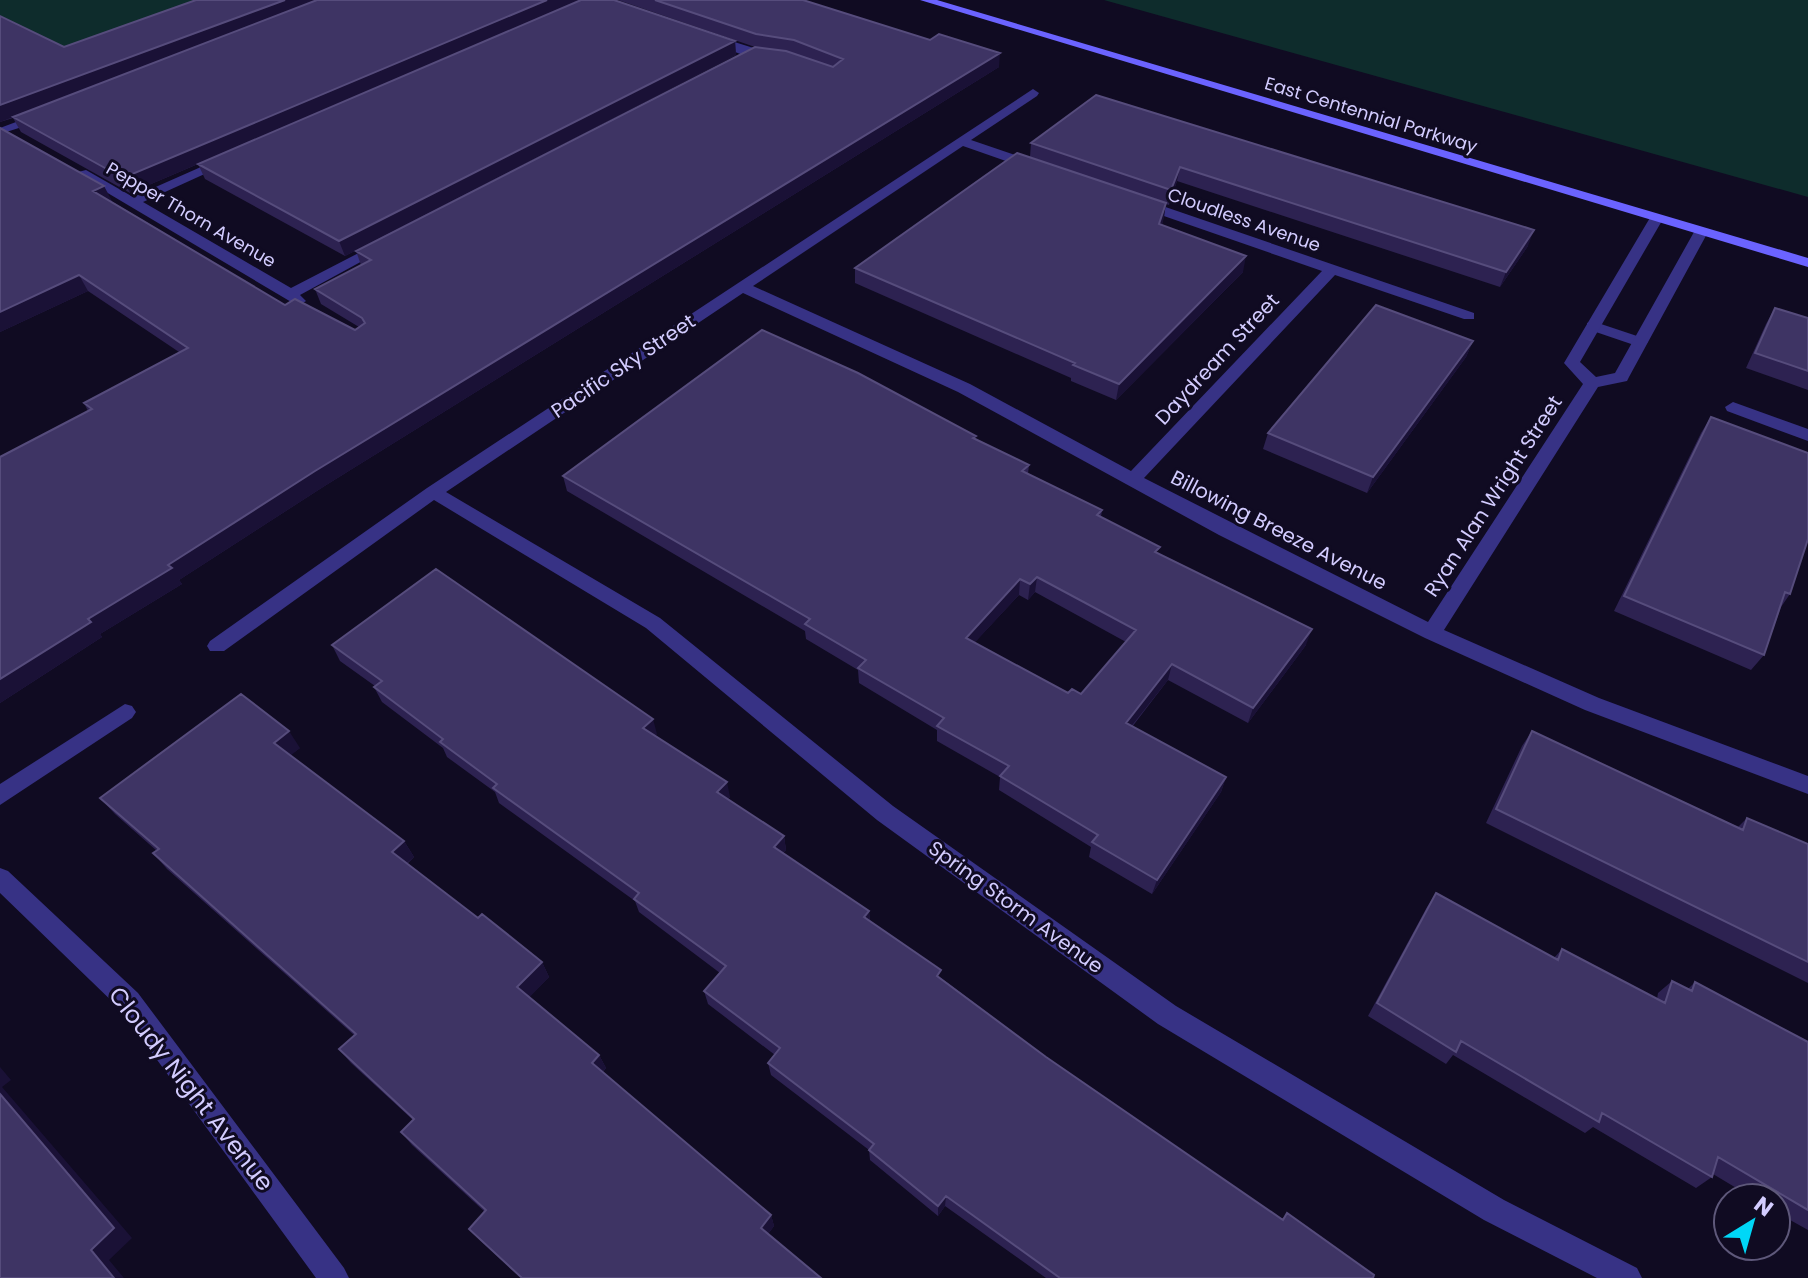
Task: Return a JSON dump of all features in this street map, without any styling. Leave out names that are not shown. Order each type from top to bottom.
[{"type":"main road","name":"East Centennial Parkway","points":[[925,0],[1808,263]]},
{"type":"street","points":[[701,35],[754,54],[790,59]]},
{"type":"street","points":[[740,61],[754,54]]},
{"type":"street","name":"Pacific Sky Street","points":[[217,646],[433,492],[1033,93]]},
{"type":"street","points":[[6,133],[47,114]]},
{"type":"street","points":[[962,141],[1051,172]]},
{"type":"street","points":[[132,202],[234,158]]},
{"type":"street","name":"Pepper Thorn Avenue","points":[[69,167],[308,309]]},
{"type":"street","name":"Cloudless Avenue","points":[[1126,198],[1469,316]]},
{"type":"street","points":[[1656,219],[1572,363],[1592,383],[1621,377],[1701,232]]},
{"type":"street","points":[[289,295],[388,244]]},
{"type":"street","name":"Daydream Street","points":[[1134,478],[1332,269]]},
{"type":"street","name":"Billowing Breeze Avenue","points":[[742,287],[964,388],[1226,530],[1432,633],[1592,704],[1808,785]]},
{"type":"street","points":[[1592,326],[1640,342]]},
{"type":"street","name":"Ryan Alan Wright Street","points":[[1432,633],[1592,383]]},
{"type":"street","points":[[1733,407],[1808,435]]},
{"type":"street","name":"Spring Storm Avenue","points":[[433,492],[653,623],[885,813],[1167,1015],[1494,1210],[1627,1278]]},
{"type":"street","points":[[0,796],[125,712]]},
{"type":"street","name":"Cloudy Night Avenue","points":[[0,878],[129,1001],[334,1278]]},
{"type":"green space","points":[[0,0],[217,0],[0,69]]},
{"type":"green space","points":[[1104,0],[1808,0],[1808,197]]},
{"type":"building","points":[[196,0],[285,0],[0,105],[0,16],[64,47]]},
{"type":"building","points":[[317,0],[547,0],[123,178],[13,117]]},
{"type":"building","points":[[581,0],[614,0],[735,41],[339,241],[198,164]]},
{"type":"building","points":[[655,0],[803,0],[930,40],[939,34],[1000,53],[315,471],[168,565],[172,568],[88,619],[91,622],[0,679],[0,457],[92,409],[84,403],[188,348],[79,275],[0,312],[0,128],[104,186],[93,191],[285,305],[295,299],[355,330],[365,323],[362,318],[315,289],[371,260],[356,251],[755,47],[786,51],[833,67],[843,59],[794,40],[756,34]]},
{"type":"building","points":[[1096,95],[1534,230],[1506,272],[1180,167],[1171,190],[1031,143]]},
{"type":"building","points":[[1017,153],[1166,203],[1159,224],[1246,256],[1119,384],[855,268]]},
{"type":"building","points":[[1376,305],[1473,341],[1373,477],[1268,433]]},
{"type":"building","points":[[1775,308],[1808,318],[1808,371],[1755,353]]},
{"type":"building","points":[[762,330],[858,373],[976,436],[973,438],[1029,465],[1022,471],[1102,510],[1097,515],[1160,547],[1155,552],[1312,629],[1253,708],[1172,664],[1126,723],[1226,777],[1157,880],[1092,842],[1098,835],[1000,776],[1009,766],[937,726],[944,718],[858,668],[866,660],[805,624],[810,619],[563,476]],"holes":[[[1037,577],[1136,630],[1081,694],[1072,689],[1068,693],[966,638],[1020,579],[1030,584]]]},
{"type":"building","points":[[1711,417],[1808,453],[1808,539],[1790,594],[1785,592],[1764,655],[1624,596]]},
{"type":"building","points":[[436,569],[653,719],[643,728],[727,782],[717,792],[784,836],[774,847],[869,911],[864,917],[941,970],[937,976],[1046,1057],[1283,1220],[1287,1213],[1374,1275],[1373,1278],[1060,1278],[946,1196],[938,1206],[869,1150],[874,1144],[768,1063],[780,1048],[704,991],[726,966],[634,899],[639,893],[493,788],[497,784],[374,687],[382,681],[332,645]]},
{"type":"building","points":[[241,694],[289,731],[274,743],[404,841],[392,852],[478,918],[482,914],[542,962],[517,987],[599,1055],[592,1063],[771,1215],[761,1228],[821,1278],[522,1278],[469,1229],[486,1210],[401,1132],[414,1119],[339,1049],[356,1034],[153,853],[159,849],[100,798]]},
{"type":"building","points":[[1532,731],[1743,830],[1747,818],[1808,844],[1808,962],[1496,809]]},
{"type":"building","points":[[1436,893],[1558,960],[1562,949],[1665,1003],[1672,981],[1692,991],[1695,982],[1808,1042],[1808,1210],[1792,1201],[1792,1182],[1760,1182],[1718,1157],[1712,1177],[1602,1113],[1599,1122],[1461,1041],[1456,1052],[1377,1003]]},
{"type":"building","points":[[0,1094],[114,1228],[91,1250],[114,1278],[0,1278]]}]
